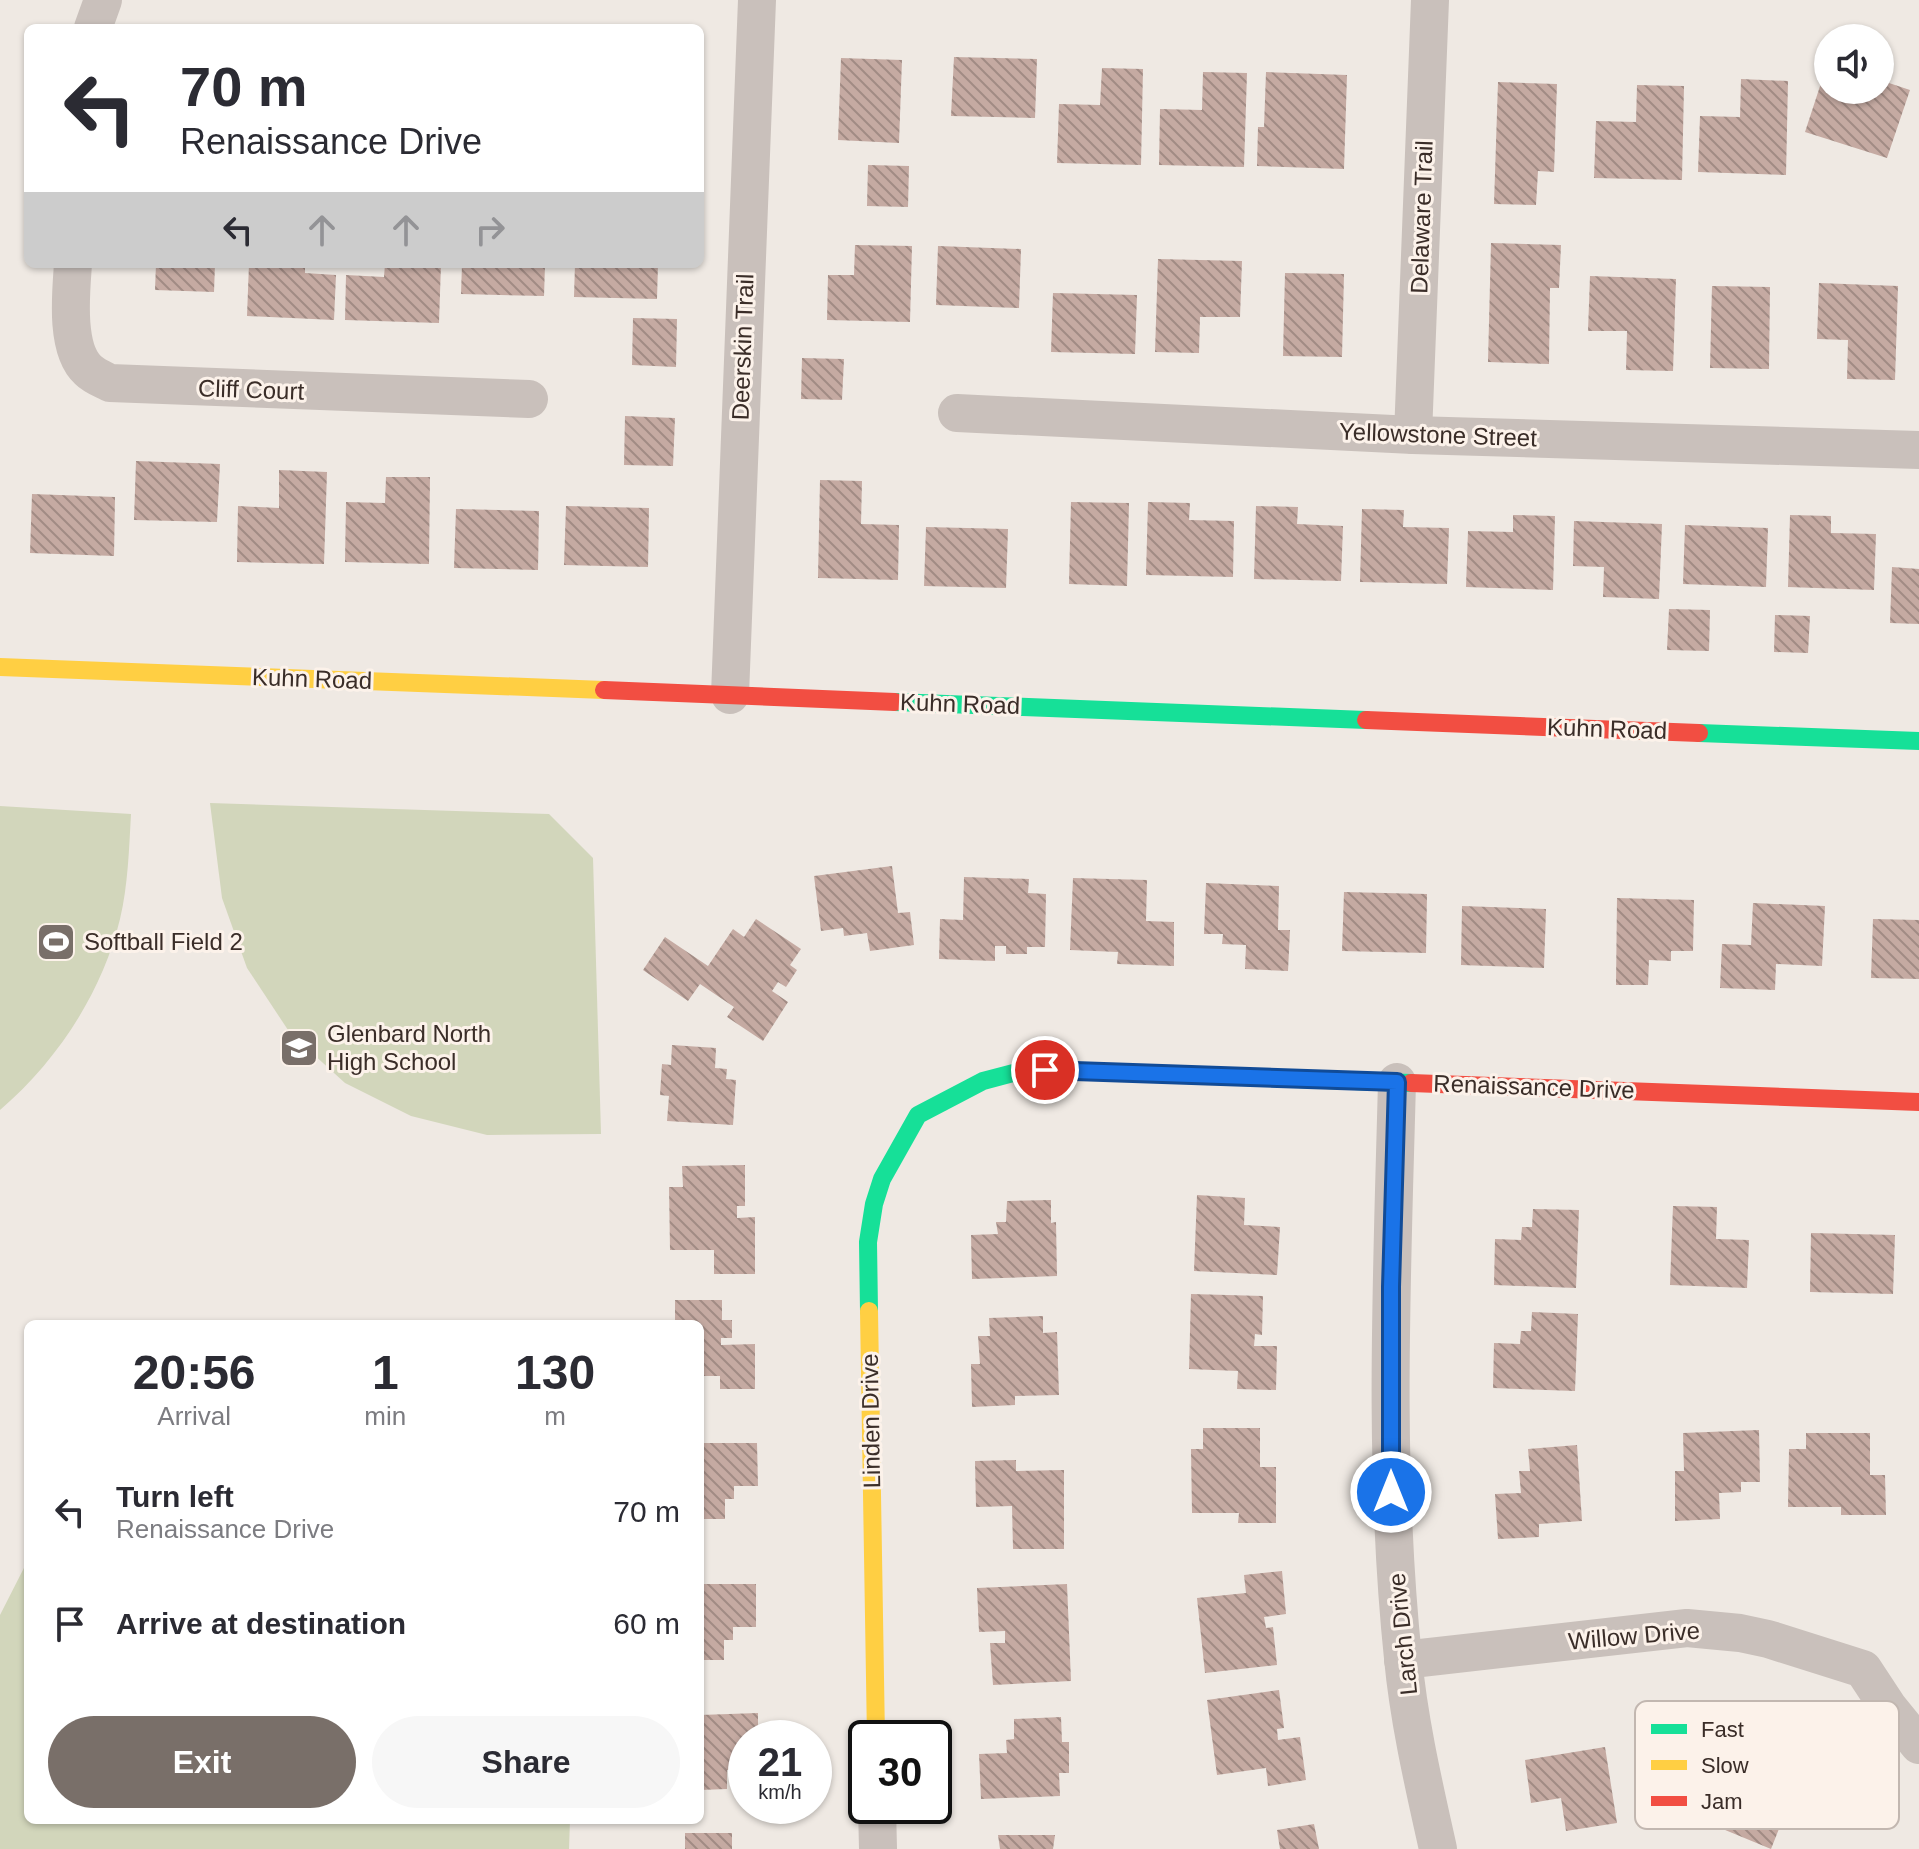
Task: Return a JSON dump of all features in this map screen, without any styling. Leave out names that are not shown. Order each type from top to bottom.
[{"type":"street","points":[[94,24],[103,0]]},
{"type":"street","name":"Deerskin Trail","points":[[730,695],[757,0]]},
{"type":"street","name":"Delaware Trail","points":[[1413,435],[1430,0]]},
{"type":"street","name":"Cliff Court","points":[[73,268],[70,304],[72,375],[110,383],[529,399]]},
{"type":"street","name":"Yellowstone Street","points":[[957,413],[1413,435],[1919,450]]},
{"type":"street","name":"Kuhn Road","points":[[0,667],[1919,741]]},
{"type":"street","name":"Renaissance Drive","points":[[918,1115],[983,1081],[1021,1071],[1919,1102]]},
{"type":"street","name":"Larch Drive","points":[[1397,1082],[1391,1287],[1391,1492],[1403,1660],[1438,1849]]},
{"type":"street","name":"Linden Drive","points":[[876,1720],[868,1242],[882,1179],[918,1115]]},
{"type":"street","name":"Willow Drive","points":[[1403,1660],[1687,1628],[1740,1633],[1863,1669],[1884,1701]]},
{"type":"street","name":"Willow Drive","points":[[1899,1720],[1919,1745]]},
{"type":"street","points":[[877,1824],[878,1849]]},
{"type":"green space","points":[[210,803],[549,814],[593,858],[601,1134],[487,1135],[411,1116],[345,1083],[290,1033],[247,968],[222,898]]},
{"type":"green space","name":"Softball Field 2","points":[[0,806],[131,814],[123,906],[102,973],[75,1024],[58,1048],[0,1110]]},
{"type":"green space","points":[[24,1568],[24,1824],[570,1824],[569,1849],[0,1849],[0,1615]]},
{"type":"building","points":[[954,57],[1037,59],[1035,118],[951,116]]},
{"type":"building","points":[[841,58],[902,60],[899,143],[838,140]]},
{"type":"building","points":[[1102,68],[1143,69],[1141,165],[1057,163],[1059,104],[1100,105]]},
{"type":"building","points":[[1203,72],[1247,73],[1244,167],[1159,165],[1160,109],[1202,110]]},
{"type":"building","points":[[1266,72],[1347,75],[1344,169],[1257,166],[1258,127],[1264,127]]},
{"type":"building","points":[[1741,79],[1788,81],[1786,175],[1698,172],[1700,116],[1740,117]]},
{"type":"building","points":[[1498,82],[1557,84],[1554,172],[1538,171],[1536,205],[1494,204]]},
{"type":"building","points":[[1637,85],[1684,86],[1682,180],[1594,178],[1596,121],[1636,122]]},
{"type":"building","points":[[1894,85],[1910,90],[1887,158],[1805,132],[1814,104],[1894,104]]},
{"type":"building","points":[[868,165],[909,166],[908,207],[867,206]]},
{"type":"building","points":[[1491,243],[1561,245],[1559,288],[1550,288],[1549,364],[1488,362]]},
{"type":"building","points":[[855,245],[912,246],[910,322],[827,320],[828,275],[854,275]]},
{"type":"building","points":[[938,246],[1021,249],[1019,308],[936,305]]},
{"type":"building","points":[[1158,259],[1242,261],[1240,317],[1200,317],[1199,353],[1155,352]]},
{"type":"building","points":[[156,268],[215,268],[214,292],[155,290]]},
{"type":"building","points":[[249,268],[305,268],[305,273],[336,275],[334,320],[247,316]]},
{"type":"building","points":[[385,268],[441,268],[439,323],[345,320],[346,275],[384,277]]},
{"type":"building","points":[[462,268],[545,268],[544,296],[461,294]]},
{"type":"building","points":[[575,268],[658,268],[657,299],[574,297]]},
{"type":"building","points":[[1285,273],[1344,274],[1342,357],[1283,356]]},
{"type":"building","points":[[1590,276],[1676,279],[1673,371],[1626,370],[1627,331],[1588,331]]},
{"type":"building","points":[[1819,283],[1898,286],[1895,380],[1847,379],[1848,340],[1817,339]]},
{"type":"building","points":[[1712,286],[1770,287],[1769,369],[1710,368]]},
{"type":"building","points":[[1053,293],[1137,295],[1135,354],[1051,352]]},
{"type":"building","points":[[633,318],[677,319],[676,367],[632,365]]},
{"type":"building","points":[[802,358],[844,359],[842,400],[801,399]]},
{"type":"building","points":[[625,416],[675,418],[673,466],[624,465]]},
{"type":"building","points":[[136,461],[220,464],[217,522],[134,520]]},
{"type":"building","points":[[279,470],[327,472],[324,564],[237,562],[238,506],[279,508]]},
{"type":"building","points":[[386,477],[430,477],[429,564],[345,562],[346,502],[385,503]]},
{"type":"building","points":[[820,480],[862,481],[861,524],[899,525],[898,580],[818,578]]},
{"type":"building","points":[[32,494],[115,497],[114,556],[30,553]]},
{"type":"building","points":[[1071,502],[1129,503],[1127,586],[1069,584]]},
{"type":"building","points":[[1148,502],[1190,503],[1189,520],[1234,521],[1233,577],[1146,575]]},
{"type":"building","points":[[566,506],[649,508],[648,567],[564,565]]},
{"type":"building","points":[[1256,506],[1298,507],[1297,524],[1343,526],[1341,581],[1254,579]]},
{"type":"building","points":[[456,509],[539,511],[538,570],[454,568]]},
{"type":"building","points":[[1362,509],[1404,510],[1403,527],[1449,528],[1447,584],[1360,582]]},
{"type":"building","points":[[1513,515],[1555,516],[1553,590],[1466,587],[1468,531],[1513,532]]},
{"type":"building","points":[[1790,515],[1831,516],[1831,533],[1876,534],[1874,590],[1788,587]]},
{"type":"building","points":[[1574,521],[1662,524],[1659,599],[1603,597],[1604,567],[1573,566]]},
{"type":"building","points":[[1685,525],[1768,528],[1766,587],[1683,584]]},
{"type":"building","points":[[926,527],[1008,529],[1006,588],[924,586]]},
{"type":"building","points":[[1892,567],[1919,569],[1919,624],[1890,623]]},
{"type":"building","points":[[1669,609],[1710,610],[1709,651],[1667,650]]},
{"type":"building","points":[[1775,615],[1810,616],[1808,653],[1774,652]]},
{"type":"building","points":[[892,866],[898,913],[910,912],[914,945],[870,951],[867,933],[844,936],[843,928],[821,931],[814,876]]},
{"type":"building","points":[[964,877],[1029,879],[1028,893],[1046,894],[1045,947],[1027,947],[1027,954],[1006,954],[1006,946],[995,946],[995,961],[939,959],[940,919],[963,920]]},
{"type":"building","points":[[1073,878],[1147,880],[1146,921],[1174,922],[1174,966],[1117,964],[1118,952],[1070,950]]},
{"type":"building","points":[[1206,883],[1279,886],[1278,930],[1290,930],[1288,971],[1245,969],[1246,945],[1222,944],[1223,934],[1204,934]]},
{"type":"building","points":[[1344,892],[1427,894],[1426,953],[1342,951]]},
{"type":"building","points":[[1617,898],[1694,900],[1693,951],[1671,951],[1671,961],[1649,960],[1648,985],[1616,985]]},
{"type":"building","points":[[1753,903],[1825,906],[1822,966],[1776,964],[1775,990],[1720,988],[1722,944],[1751,945]]},
{"type":"building","points":[[1462,906],[1546,909],[1544,968],[1461,965]]},
{"type":"building","points":[[756,919],[801,949],[790,965],[797,970],[786,987],[778,982],[772,991],[788,1002],[763,1041],[727,1017],[734,1007],[700,984],[688,1001],[643,970],[665,937],[708,966],[733,929],[744,937]]},
{"type":"building","points":[[1873,919],[1919,920],[1919,979],[1871,978]]},
{"type":"building","points":[[672,1045],[716,1048],[715,1068],[727,1069],[726,1079],[736,1080],[733,1125],[667,1121],[669,1096],[660,1095],[662,1064],[671,1065]]},
{"type":"building","points":[[745,1165],[745,1206],[737,1206],[737,1218],[755,1217],[755,1274],[714,1274],[714,1250],[670,1250],[669,1187],[683,1187],[682,1166]]},
{"type":"building","points":[[1197,1195],[1245,1198],[1244,1225],[1280,1227],[1277,1275],[1194,1271]]},
{"type":"building","points":[[1051,1200],[1051,1223],[1056,1222],[1057,1276],[972,1279],[971,1235],[998,1234],[996,1222],[1006,1222],[1007,1201]]},
{"type":"building","points":[[1673,1206],[1717,1207],[1716,1239],[1749,1240],[1747,1288],[1670,1285]]},
{"type":"building","points":[[1533,1209],[1579,1210],[1576,1288],[1494,1285],[1495,1239],[1521,1240],[1522,1227],[1532,1227]]},
{"type":"building","points":[[1811,1233],[1895,1235],[1893,1294],[1810,1292]]},
{"type":"building","points":[[1191,1294],[1263,1296],[1262,1335],[1255,1334],[1254,1346],[1277,1346],[1276,1390],[1237,1389],[1238,1371],[1189,1369]]},
{"type":"building","points":[[675,1300],[722,1300],[722,1320],[732,1320],[732,1338],[721,1338],[721,1345],[755,1344],[755,1389],[720,1389],[720,1376],[704,1376],[704,1320],[675,1320]]},
{"type":"building","points":[[1532,1312],[1578,1314],[1575,1391],[1493,1388],[1494,1343],[1520,1344],[1521,1331],[1531,1331]]},
{"type":"building","points":[[1043,1316],[1043,1333],[1057,1332],[1059,1395],[1015,1396],[1015,1405],[972,1407],[971,1364],[980,1364],[978,1336],[990,1336],[989,1318]]},
{"type":"building","points":[[1203,1428],[1260,1428],[1260,1467],[1276,1467],[1276,1523],[1238,1523],[1239,1513],[1192,1513],[1191,1449],[1203,1449]]},
{"type":"building","points":[[1759,1430],[1760,1482],[1741,1482],[1741,1492],[1719,1493],[1720,1519],[1675,1521],[1675,1471],[1684,1471],[1683,1433]]},
{"type":"building","points":[[1806,1433],[1870,1433],[1870,1475],[1885,1475],[1886,1515],[1841,1515],[1841,1507],[1788,1507],[1789,1449],[1806,1449]]},
{"type":"building","points":[[704,1443],[757,1443],[758,1486],[734,1486],[734,1499],[725,1499],[725,1519],[704,1519]]},
{"type":"building","points":[[1577,1445],[1582,1521],[1539,1524],[1539,1537],[1498,1539],[1495,1494],[1521,1493],[1519,1471],[1530,1471],[1528,1449]]},
{"type":"building","points":[[1016,1460],[1016,1471],[1064,1470],[1064,1549],[1013,1549],[1012,1506],[976,1507],[975,1461]]},
{"type":"building","points":[[1282,1571],[1286,1614],[1264,1617],[1266,1628],[1273,1627],[1277,1665],[1205,1673],[1197,1598],[1246,1593],[1244,1575]]},
{"type":"building","points":[[704,1584],[756,1584],[756,1627],[733,1627],[733,1640],[724,1640],[724,1660],[704,1660]]},
{"type":"building","points":[[1067,1584],[1071,1681],[993,1685],[990,1643],[1005,1643],[1005,1631],[979,1632],[977,1588]]},
{"type":"building","points":[[1279,1690],[1284,1728],[1277,1729],[1278,1740],[1300,1737],[1306,1780],[1268,1786],[1266,1768],[1217,1775],[1207,1700]]},
{"type":"building","points":[[758,1713],[758,1720],[728,1720],[727,1789],[704,1790],[704,1715]]},
{"type":"building","points":[[1061,1717],[1062,1742],[1069,1742],[1069,1773],[1059,1773],[1060,1796],[981,1799],[979,1754],[1007,1753],[1006,1740],[1014,1739],[1014,1719]]},
{"type":"building","points":[[1605,1747],[1617,1823],[1566,1831],[1561,1798],[1531,1803],[1525,1760]]},
{"type":"building","points":[[1314,1824],[1319,1849],[1280,1849],[1277,1830]]},
{"type":"building","points":[[1723,1829],[1779,1829],[1771,1849]]},
{"type":"building","points":[[685,1833],[732,1833],[732,1849],[685,1849]]},
{"type":"building","points":[[998,1835],[1055,1835],[1053,1849],[1000,1849]]},
{"type":"traffic: fast","points":[[895,702],[1366,720]]},
{"type":"traffic: fast","points":[[1699,733],[1919,741]]},
{"type":"traffic: fast","points":[[869,1311],[868,1242],[882,1179],[918,1115],[983,1081],[1021,1071],[1045,1070],[1411,1083]]},
{"type":"traffic: slow","points":[[0,667],[604,690]]},
{"type":"traffic: slow","points":[[869,1311],[876,1720]]},
{"type":"traffic: jam","points":[[604,690],[895,702]]},
{"type":"traffic: jam","points":[[1366,720],[1699,733]]},
{"type":"traffic: jam","points":[[1411,1083],[1919,1102]]},
{"type":"place","name":"Softball Field 2","points":[[56,942]]},
{"type":"place","name":"Glenbard North High School","points":[[299,1048]]},
{"type":"route","points":[[1045,1070],[1397,1082],[1391,1287],[1391,1492]]}]
